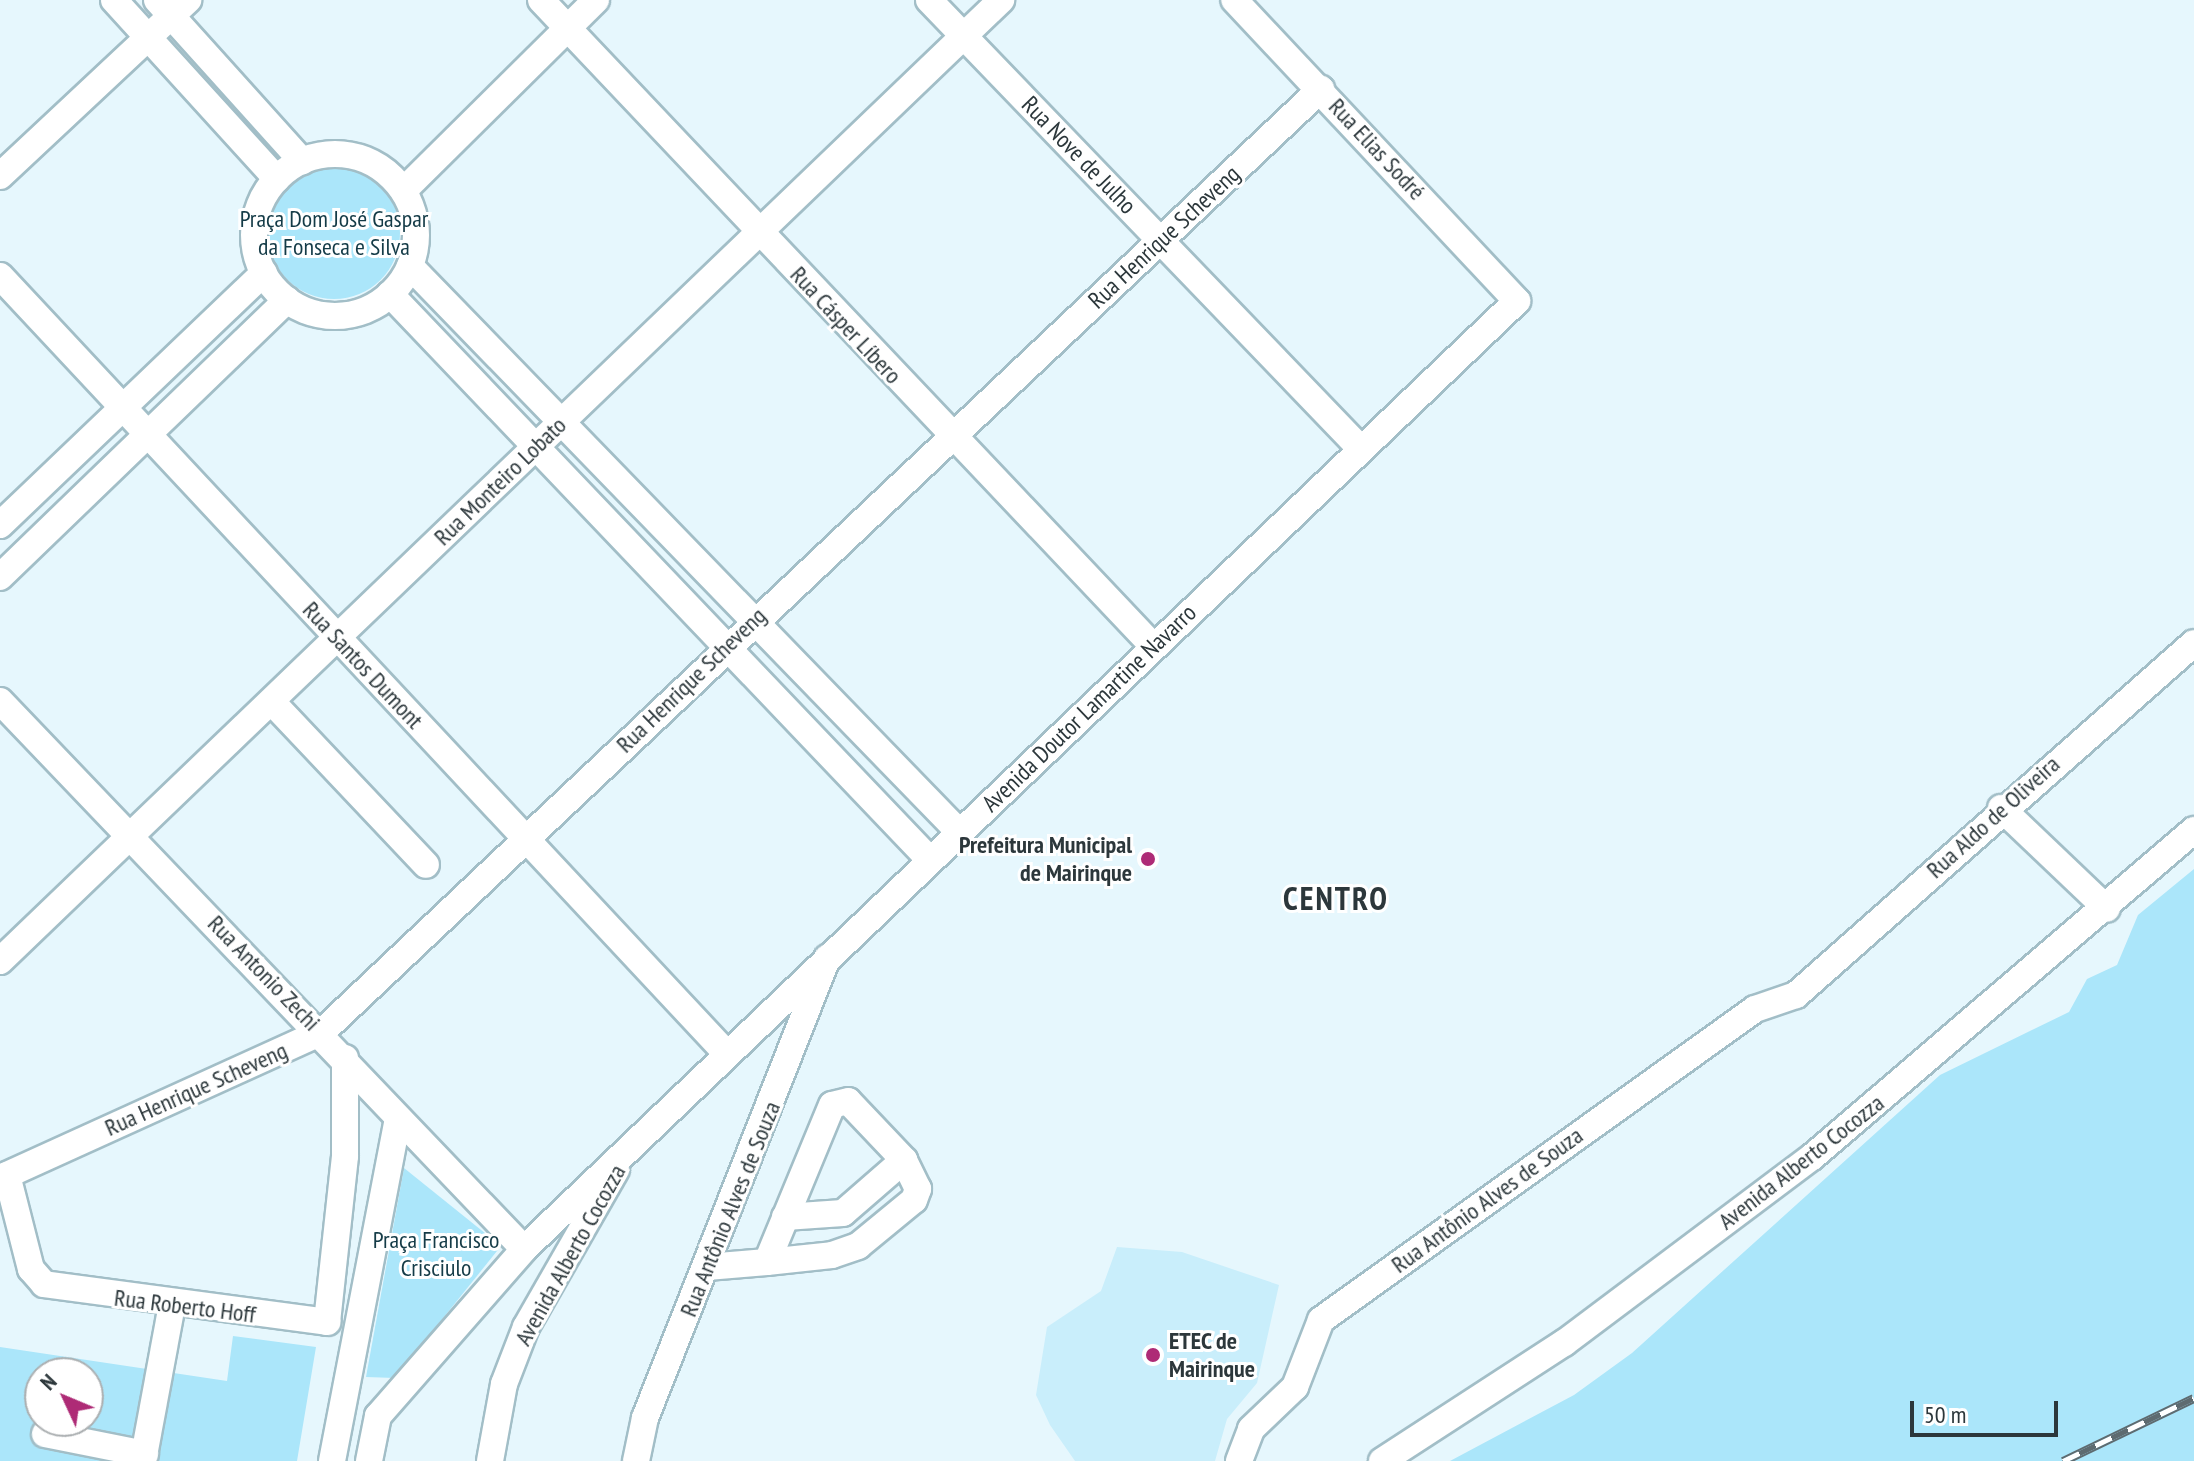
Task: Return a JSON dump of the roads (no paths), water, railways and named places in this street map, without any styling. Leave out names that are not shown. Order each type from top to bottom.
[{"type":"street","points":[[114,0],[277,179]]},
{"type":"street","name":"Rua Cásper Líbero","points":[[541,0],[1154,647]]},
{"type":"street","points":[[404,190],[596,0]]},
{"type":"street","name":"Rua Nove de Julho","points":[[929,0],[1361,449]]},
{"type":"street","name":"Rua Monteiro Lobato","points":[[0,961],[1001,0]]},
{"type":"street","name":"Rua Elias Sodré","points":[[1234,0],[1321,89],[1517,301]]},
{"type":"street","points":[[0,176],[148,37],[172,5],[302,161]]},
{"type":"street","name":"Rua Henrique Scheveng","points":[[4,1176],[322,1032],[752,622],[1321,89]]},
{"type":"street","points":[[347,154],[379,167],[404,190],[417,240],[410,266],[390,294],[340,316],[287,300],[264,273],[255,224],[277,179],[302,161],[347,154]]},
{"type":"street","points":[[410,266],[558,424],[959,832]]},
{"type":"street","points":[[0,525],[264,273]]},
{"type":"street","name":"Rua Santos Dumont","points":[[0,276],[726,1053]]},
{"type":"street","points":[[390,294],[930,860]]},
{"type":"street","points":[[0,577],[287,300]]},
{"type":"street","name":"Avenida Doutor Lamartine Navarro","points":[[369,1461],[378,1416],[524,1249],[1517,301]]},
{"type":"street","name":"Rua Aldo de Oliveira","points":[[1796,995],[2001,808],[2194,643]]},
{"type":"street","name":"Rua Antonio Zechi","points":[[0,701],[322,1032],[398,1119],[524,1249]]},
{"type":"street","points":[[272,702],[426,865]]},
{"type":"street","points":[[2001,808],[2107,909]]},
{"type":"street","name":"Avenida Alberto Cocozza","points":[[1382,1461],[1564,1343],[1812,1157],[2107,909],[2194,830]]},
{"type":"street","name":"Rua Antônio Alves de Souza","points":[[636,1461],[645,1418],[827,958]]},
{"type":"street","name":"Rua Antônio Alves de Souza","points":[[1239,1461],[1251,1429],[1295,1387],[1321,1320],[1755,1009],[1796,995]]},
{"type":"street","name":"Rua Roberto Hoff","points":[[4,1176],[31,1269],[44,1284],[172,1304],[327,1322],[345,1156],[345,1058]]},
{"type":"street","points":[[707,1267],[767,1262],[858,1246],[914,1200],[918,1189],[904,1160],[840,1100],[767,1262]]},
{"type":"street","points":[[332,1461],[398,1119]]},
{"type":"street","name":"Avenida Alberto Cocozza","points":[[490,1461],[504,1384],[526,1327],[632,1143]]},
{"type":"street","points":[[785,1217],[843,1213],[904,1160]]},
{"type":"street","points":[[843,1213],[858,1246]]},
{"type":"street","points":[[58,1437],[144,1457],[172,1304]]},
{"type":"railway","points":[[2063,1461],[2194,1398]]},
{"type":"place","name":"Prefeitura Municipal de Mairinque","points":[[1148,859]]},
{"type":"place","name":"ETEC de Mairinque","points":[[1153,1355]]},
{"type":"district","name":"CENTRO","points":[[1336,898]]},
{"type":"park label","name":"Praça Dom José Gaspar da Fonseca e Silva","points":[[334,233]]},
{"type":"park label","name":"Praça Francisco Crisciulo","points":[[436,1254]]}]
